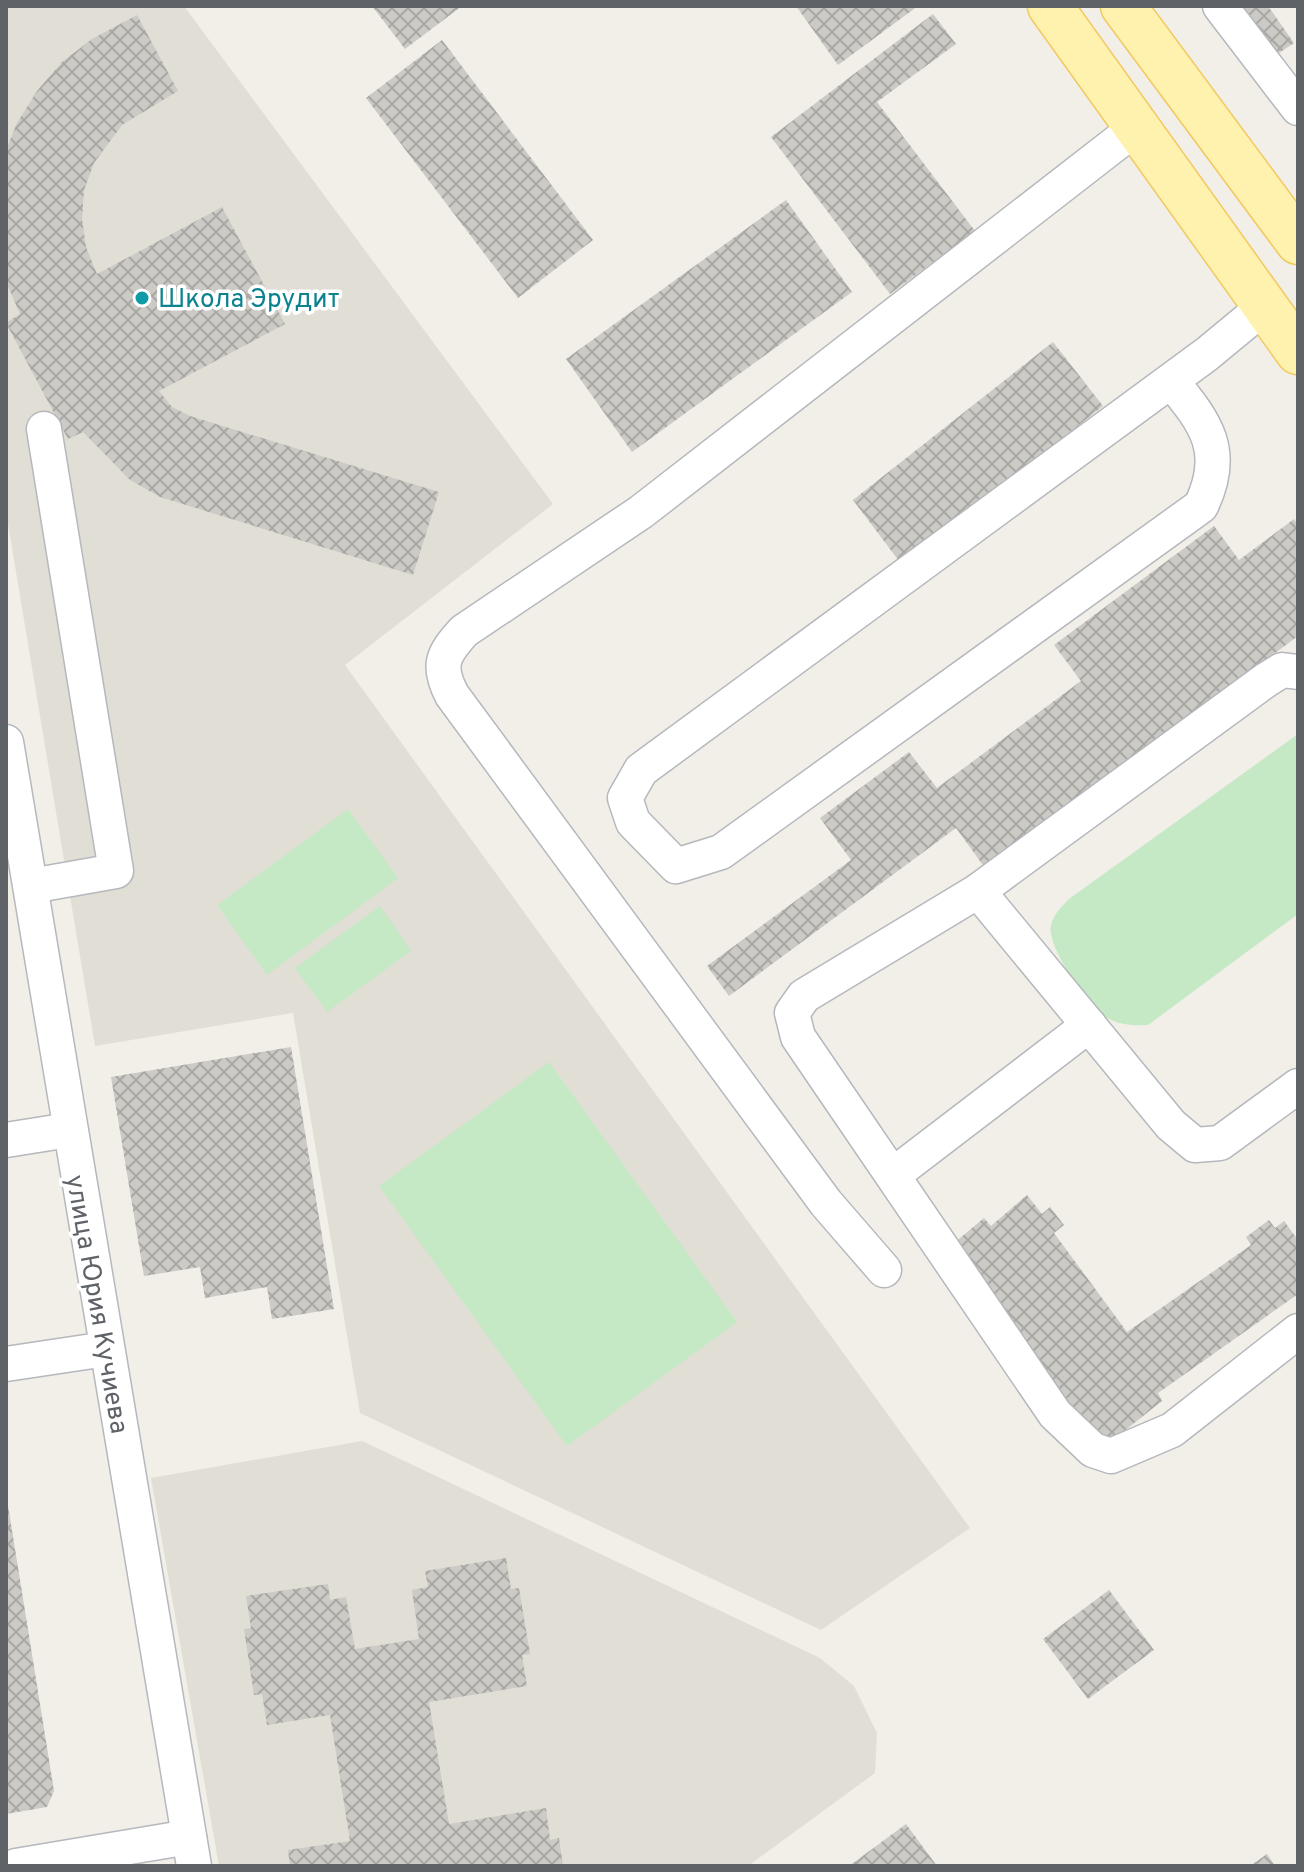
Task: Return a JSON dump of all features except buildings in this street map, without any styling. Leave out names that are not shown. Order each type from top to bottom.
[{"type":"main road","points":[[1050,6],[1298,352]]},
{"type":"main road","points":[[1123,6],[1298,242]]},
{"type":"street","points":[[1220,6],[1298,108]]},
{"type":"street","points":[[884,1270],[826,1203],[452,695],[441,674],[443,654],[464,631],[641,512],[1137,127]]},
{"type":"street","points":[[1171,381],[1195,409],[1216,455],[1212,483],[1201,506],[721,852],[676,866],[633,822],[625,798],[641,770],[1171,381],[1265,306]]},
{"type":"street","points":[[31,886],[116,871],[44,429]]},
{"type":"street","points":[[1298,672],[1282,670],[1266,680],[978,891],[804,996],[792,1013],[798,1037],[1055,1414],[1093,1450],[1111,1456],[1172,1430],[1298,1331]]},
{"type":"street","name":"улица Юрия Кучиева","points":[[6,742],[192,1851]]},
{"type":"street","points":[[978,891],[1171,1125],[1195,1145],[1220,1143],[1298,1086]]},
{"type":"street","points":[[893,1175],[1089,1025]]},
{"type":"street","points":[[6,1140],[69,1130]]},
{"type":"street","points":[[6,1364],[106,1349]]},
{"type":"street","points":[[16,1866],[192,1851]]},
{"type":"shaded area","points":[[6,6],[184,6],[553,504],[345,665],[970,1528],[821,1630],[360,1413],[293,1013],[95,1046],[6,512]]},
{"type":"shaded area","points":[[362,1441],[820,1658],[854,1686],[877,1733],[875,1773],[748,1866],[219,1866],[151,1478]]},
{"type":"green space","points":[[1298,734],[1298,914],[1148,1025],[1126,1024],[1104,1016],[1078,987],[1061,960],[1051,934],[1056,914],[1069,899]]},
{"type":"green space","points":[[348,809],[398,878],[267,975],[217,905]]},
{"type":"green space","points":[[380,906],[411,951],[327,1012],[295,968]]},
{"type":"green space","points":[[549,1062],[737,1322],[567,1446],[379,1186]]},
{"type":"place","name":"Школа Эрудит","points":[[142,298]]}]
